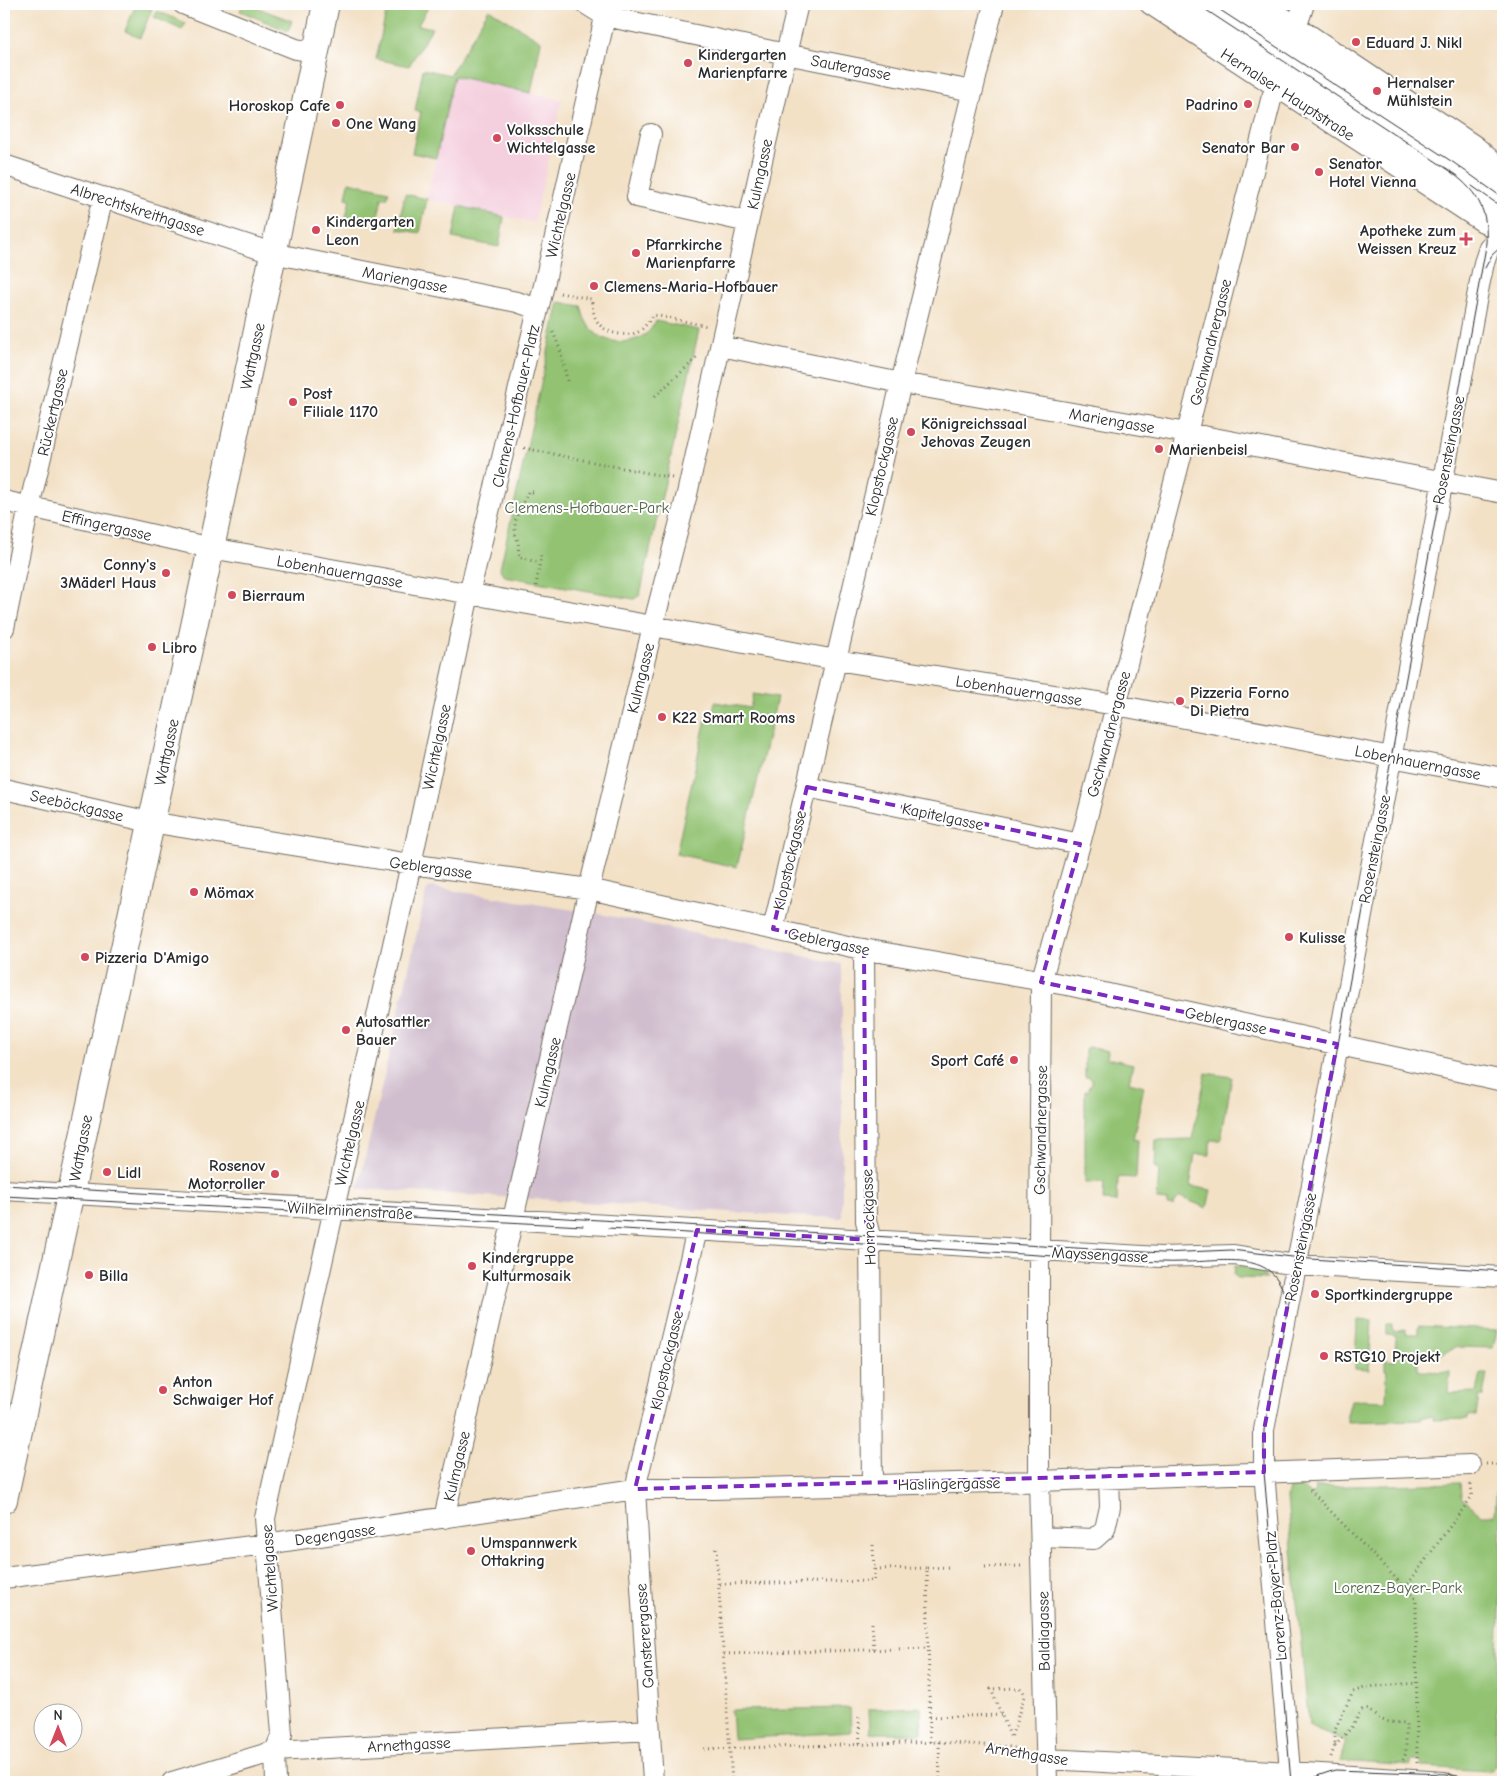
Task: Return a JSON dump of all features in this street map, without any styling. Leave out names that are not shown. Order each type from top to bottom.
[{"type":"main road","name":"Wattgasse","points":[[4,1500],[211,548],[314,52],[326,4]]},
{"type":"main road","name":"Hernalser Hauptstraße","points":[[1184,4],[1286,56],[1503,181]]},
{"type":"main road","name":"Hernalser Hauptstraße","points":[[1226,4],[1286,56],[1461,188],[1485,217],[1503,233]]},
{"type":"street","points":[[183,4],[296,49],[314,52]]},
{"type":"street","name":"Sautergasse","points":[[586,4],[786,54],[972,91]]},
{"type":"street","name":"Kulmgasse","points":[[723,338],[798,4]]},
{"type":"street","name":"Klopstockgasse","points":[[773,929],[901,383],[994,4]]},
{"type":"street","name":"Hernalser Hauptstraße","points":[[1150,4],[1286,56],[1475,146],[1503,171]]},
{"type":"street","name":"Hernalser Hauptstraße","points":[[1204,4],[1286,56],[1503,203]]},
{"type":"street","name":"Hernalser Hauptstraße","points":[[1263,4],[1286,56]]},
{"type":"street","name":"Gschwandnergasse","points":[[1038,1481],[1041,982],[1080,844],[1187,433],[1270,100],[1304,4]]},
{"type":"street","name":"Wichtelgasse","points":[[538,309],[607,10]]},
{"type":"street","points":[[652,134],[637,197],[748,222]]},
{"type":"street","name":"Albrechtskreithgasse","points":[[4,165],[272,252]]},
{"type":"street","name":"Rückertgasse","points":[[4,628],[30,507],[103,197]]},
{"type":"street","name":"Rosensteingasse","points":[[1264,1472],[1264,1430],[1484,263],[1489,248],[1503,233]]},
{"type":"street","name":"Mariengasse","points":[[272,252],[517,302],[538,309]]},
{"type":"street","name":"Clemens-Hofbauer-Platz","points":[[469,594],[538,309]]},
{"type":"street","points":[[469,594],[653,626],[690,483],[723,338]]},
{"type":"street","name":"Mariengasse","points":[[723,338],[901,383],[1187,433],[1503,493]]},
{"type":"street","name":"Effingergasse","points":[[4,501],[211,548]]},
{"type":"street","name":"Lobenhauerngasse","points":[[211,548],[469,594]]},
{"type":"street","name":"Wichtelgasse","points":[[276,1782],[276,1751],[282,1734],[265,1518],[335,1210],[469,594]]},
{"type":"street","name":"Kulmgasse","points":[[444,1518],[589,890],[653,626]]},
{"type":"street","name":"Lobenhauerngasse","points":[[653,626],[836,660],[1116,705],[1503,778]]},
{"type":"street","name":"Kapitelgasse","points":[[807,787],[1080,844]]},
{"type":"street","name":"Seeböckgasse","points":[[4,789],[150,822]]},
{"type":"street","name":"Geblergasse","points":[[150,822],[411,864],[589,890],[864,949],[1072,986],[1503,1082]]},
{"type":"street","name":"Horneckgasse","points":[[864,949],[866,1221],[870,1240],[872,1485]]},
{"type":"street","name":"Wilhelminenstraße","points":[[4,1190],[697,1230]]},
{"type":"street","name":"Klopstockgasse","points":[[635,1489],[697,1230]]},
{"type":"street","name":"Mayssengasse","points":[[697,1230],[1160,1257],[1240,1256],[1296,1265],[1503,1277]]},
{"type":"street","points":[[1264,1472],[1470,1465]]},
{"type":"street","name":"Haslingergasse","points":[[635,1489],[714,1489],[1038,1481],[1264,1472]]},
{"type":"street","name":"Lorenz-Bayer-Platz","points":[[1264,1472],[1291,1777]]},
{"type":"street","points":[[1041,1537],[1094,1539],[1105,1529],[1110,1507],[1109,1478]]},
{"type":"street","name":"Baldiagasse","points":[[1038,1481],[1047,1782]]},
{"type":"street","name":"Degengasse","points":[[4,1578],[266,1544],[635,1489]]},
{"type":"street","name":"Gansterergasse","points":[[635,1489],[653,1782]]},
{"type":"street","name":"Arnethgasse","points":[[172,1782],[276,1751],[650,1730]]},
{"type":"street","name":"Arnethgasse","points":[[1046,1759],[1291,1777]]},
{"type":"street","points":[[1291,1777],[1444,1782]]},
{"type":"path","points":[[542,289],[591,299],[594,316],[600,326],[614,333],[627,334],[638,332],[654,315],[723,338]]},
{"type":"path","points":[[538,309],[548,322],[560,349],[568,384]]},
{"type":"path","points":[[654,396],[695,358],[723,338]]},
{"type":"path","points":[[506,444],[646,472],[690,483]]},
{"type":"path","points":[[533,492],[528,492],[519,509],[514,531],[519,544],[519,557],[540,563]]},
{"type":"path","points":[[532,605],[541,554]]},
{"type":"path","points":[[1405,1588],[1472,1496],[1470,1465]]},
{"type":"path","points":[[1306,1485],[1416,1599],[1417,1683],[1409,1780]]},
{"type":"path","points":[[720,1584],[852,1583],[874,1581],[873,1544]]},
{"type":"path","points":[[716,1548],[720,1584],[732,1782]]},
{"type":"path","points":[[985,1567],[1042,1565]]},
{"type":"path","points":[[874,1569],[950,1567]]},
{"type":"path","points":[[927,1568],[930,1742]]},
{"type":"path","points":[[872,1623],[874,1650]]},
{"type":"path","points":[[724,1654],[856,1653],[874,1650],[929,1648]]},
{"type":"path","points":[[1330,1762],[1334,1746],[1335,1729],[1353,1692],[1367,1687],[1417,1683]]},
{"type":"path","points":[[1011,1738],[991,1689],[1020,1688],[1025,1694],[1011,1738],[1011,1747]]},
{"type":"path","points":[[1334,1746],[1352,1727],[1362,1710],[1368,1710],[1385,1722],[1406,1723],[1406,1753],[1401,1765],[1409,1780]]},
{"type":"path","points":[[930,1717],[1001,1715]]},
{"type":"path","points":[[859,1717],[860,1744]]},
{"type":"path","points":[[939,1742],[940,1782]]},
{"type":"path","name":"Arnethgasse","points":[[704,1750],[939,1742],[1011,1747],[1046,1759]]},
{"type":"highlighted area","points":[[807,787],[1080,844],[1041,982],[1337,1044],[1264,1430],[1264,1472],[635,1489],[697,1230],[871,1240],[866,1221],[864,949],[773,929]]},
{"type":"shaded area","name":"Volksschule Wichtelgasse","points":[[454,76],[562,100],[534,223],[427,199]]},
{"type":"shaded area","points":[[431,887],[605,915],[842,964],[842,1218],[358,1189],[427,889]]},
{"type":"green space","points":[[136,4],[152,9],[140,38],[125,31]]},
{"type":"green space","points":[[243,4],[248,4],[292,21],[288,31],[240,11]]},
{"type":"green space","points":[[388,4],[430,4],[418,25],[432,28],[409,66],[376,59]]},
{"type":"green space","points":[[489,9],[541,41],[531,93],[454,76],[436,158],[412,153],[421,112],[415,111],[423,69],[450,75]]},
{"type":"green space","points":[[157,11],[186,23],[182,30],[154,17]]},
{"type":"green space","points":[[349,182],[389,191],[387,198],[382,198],[377,221],[368,219],[367,223],[346,218],[350,199],[346,198]]},
{"type":"green space","points":[[405,194],[427,199],[420,233],[398,229]]},
{"type":"green space","points":[[459,206],[504,217],[499,247],[453,238]]},
{"type":"green space","name":"Clemens-Hofbauer-Park","points":[[559,302],[581,306],[584,318],[591,329],[605,339],[614,341],[631,341],[639,338],[648,332],[656,321],[699,330],[640,595],[634,599],[504,576],[500,569]]},
{"type":"green space","points":[[753,694],[777,698],[737,867],[676,854],[707,714],[712,714],[715,702],[750,708]]},
{"type":"green space","points":[[1088,1047],[1108,1051],[1107,1058],[1133,1064],[1129,1082],[1144,1086],[1133,1139],[1138,1140],[1136,1178],[1118,1177],[1117,1202],[1103,1201],[1104,1182],[1085,1183],[1085,1091],[1088,1091],[1092,1084],[1092,1080],[1089,1077],[1085,1077],[1085,1049]]},
{"type":"green space","points":[[1206,1073],[1232,1077],[1221,1140],[1210,1140],[1210,1155],[1195,1154],[1190,1186],[1211,1190],[1207,1208],[1180,1197],[1174,1206],[1167,1205],[1167,1201],[1157,1200],[1159,1169],[1155,1169],[1156,1140],[1192,1139]]},
{"type":"green space","points":[[1235,1266],[1253,1269],[1267,1279],[1237,1278],[1234,1275]]},
{"type":"green space","points":[[1357,1320],[1372,1321],[1369,1370],[1355,1369]]},
{"type":"green space","points":[[1387,1324],[1392,1324],[1392,1329],[1396,1332],[1406,1329],[1406,1334],[1418,1334],[1418,1326],[1497,1330],[1493,1348],[1457,1347],[1443,1354],[1418,1353],[1418,1371],[1450,1372],[1449,1393],[1477,1392],[1481,1374],[1487,1374],[1483,1396],[1479,1396],[1476,1416],[1468,1416],[1468,1419],[1433,1420],[1433,1416],[1421,1416],[1421,1420],[1347,1422],[1351,1400],[1386,1401],[1387,1371],[1385,1370],[1385,1360],[1395,1361],[1396,1336],[1387,1335]]},
{"type":"green space","name":"Lorenz-Bayer-Park","points":[[1497,1482],[1503,1482],[1495,1765],[1493,1769],[1488,1771],[1422,1767],[1422,1761],[1411,1761],[1411,1766],[1340,1761],[1346,1741],[1309,1726],[1287,1498],[1289,1489],[1302,1487],[1311,1495],[1315,1487],[1460,1483],[1461,1497],[1482,1515],[1495,1515]]},
{"type":"green space","points":[[921,1707],[922,1733],[870,1733],[869,1709]]},
{"type":"green space","points":[[850,1708],[851,1732],[733,1739],[731,1710]]},
{"type":"tram line","points":[[1197,4],[1458,176]]},
{"type":"tram line","points":[[1211,4],[1454,163],[1503,198]]},
{"type":"tram line","points":[[1291,1782],[1264,1472],[1264,1430],[1311,1190],[1485,252],[1486,227],[1481,206],[1470,189],[1451,172]]},
{"type":"tram line","points":[[1472,186],[1503,208]]},
{"type":"tram line","points":[[1485,268],[1492,255],[1503,245]]},
{"type":"tram line","points":[[4,1185],[1163,1253],[1231,1250],[1310,1259],[1503,1271]]},
{"type":"tram line","points":[[4,1196],[583,1226]]},
{"type":"tram line","points":[[608,1228],[1134,1261],[1232,1260],[1261,1266],[1272,1273],[1281,1285],[1286,1303]]},
{"type":"tram line","points":[[1309,1782],[1317,1776],[1335,1770],[1446,1774],[1481,1782]]},
{"type":"place","name":"Eduard J. Nikl","points":[[1356,42]]},
{"type":"place","name":"Kindergarten Marienpfarre","points":[[688,63]]},
{"type":"place","name":"Hernalser Mühlstein","points":[[1377,91]]},
{"type":"place","name":"Padrino","points":[[1248,104]]},
{"type":"place","name":"Horoskop Cafe","points":[[340,105]]},
{"type":"place","name":"One Wang","points":[[336,123]]},
{"type":"place","name":"Volksschule Wichtelgasse","points":[[497,138]]},
{"type":"place","name":"Senator Bar","points":[[1295,147]]},
{"type":"place","name":"Senator Hotel Vienna","points":[[1319,172]]},
{"type":"place","name":"Kindergarten Leon","points":[[316,230]]},
{"type":"place","name":"Apotheke zum Weissen Kreuz","points":[[1466,239]]},
{"type":"place","name":"Pfarrkirche Marienpfarre","points":[[636,253]]},
{"type":"place","name":"Clemens-Maria-Hofbauer","points":[[594,286]]},
{"type":"place","name":"Post Filiale 1170","points":[[293,402]]},
{"type":"place","name":"Königreichssaal Jehovas Zeugen","points":[[911,432]]},
{"type":"place","name":"Marienbeisl","points":[[1159,449]]},
{"type":"place","name":"Conny's 3Mäderl Haus","points":[[166,573]]},
{"type":"place","name":"Bierraum","points":[[232,595]]},
{"type":"place","name":"Libro","points":[[152,647]]},
{"type":"place","name":"Pizzeria Forno Di Pietra","points":[[1180,701]]},
{"type":"place","name":"K22 Smart Rooms","points":[[662,717]]},
{"type":"place","name":"Mömax","points":[[194,892]]},
{"type":"place","name":"Kulisse","points":[[1289,937]]},
{"type":"place","name":"Pizzeria D'Amigo","points":[[85,957]]},
{"type":"place","name":"Autosattler Bauer","points":[[346,1030]]},
{"type":"place","name":"Sport Café","points":[[1014,1060]]},
{"type":"place","name":"Lidl","points":[[107,1172]]},
{"type":"place","name":"Rosenov Motorroller","points":[[275,1174]]},
{"type":"place","name":"Kindergruppe Kulturmosaik","points":[[472,1266]]},
{"type":"place","name":"Billa","points":[[89,1275]]},
{"type":"place","name":"Sportkindergruppe","points":[[1315,1294]]},
{"type":"place","name":"RSTG10 Projekt","points":[[1324,1356]]},
{"type":"place","name":"Anton Schwaiger Hof","points":[[163,1390]]},
{"type":"place","name":"Umspannwerk Ottakring","points":[[471,1551]]}]
